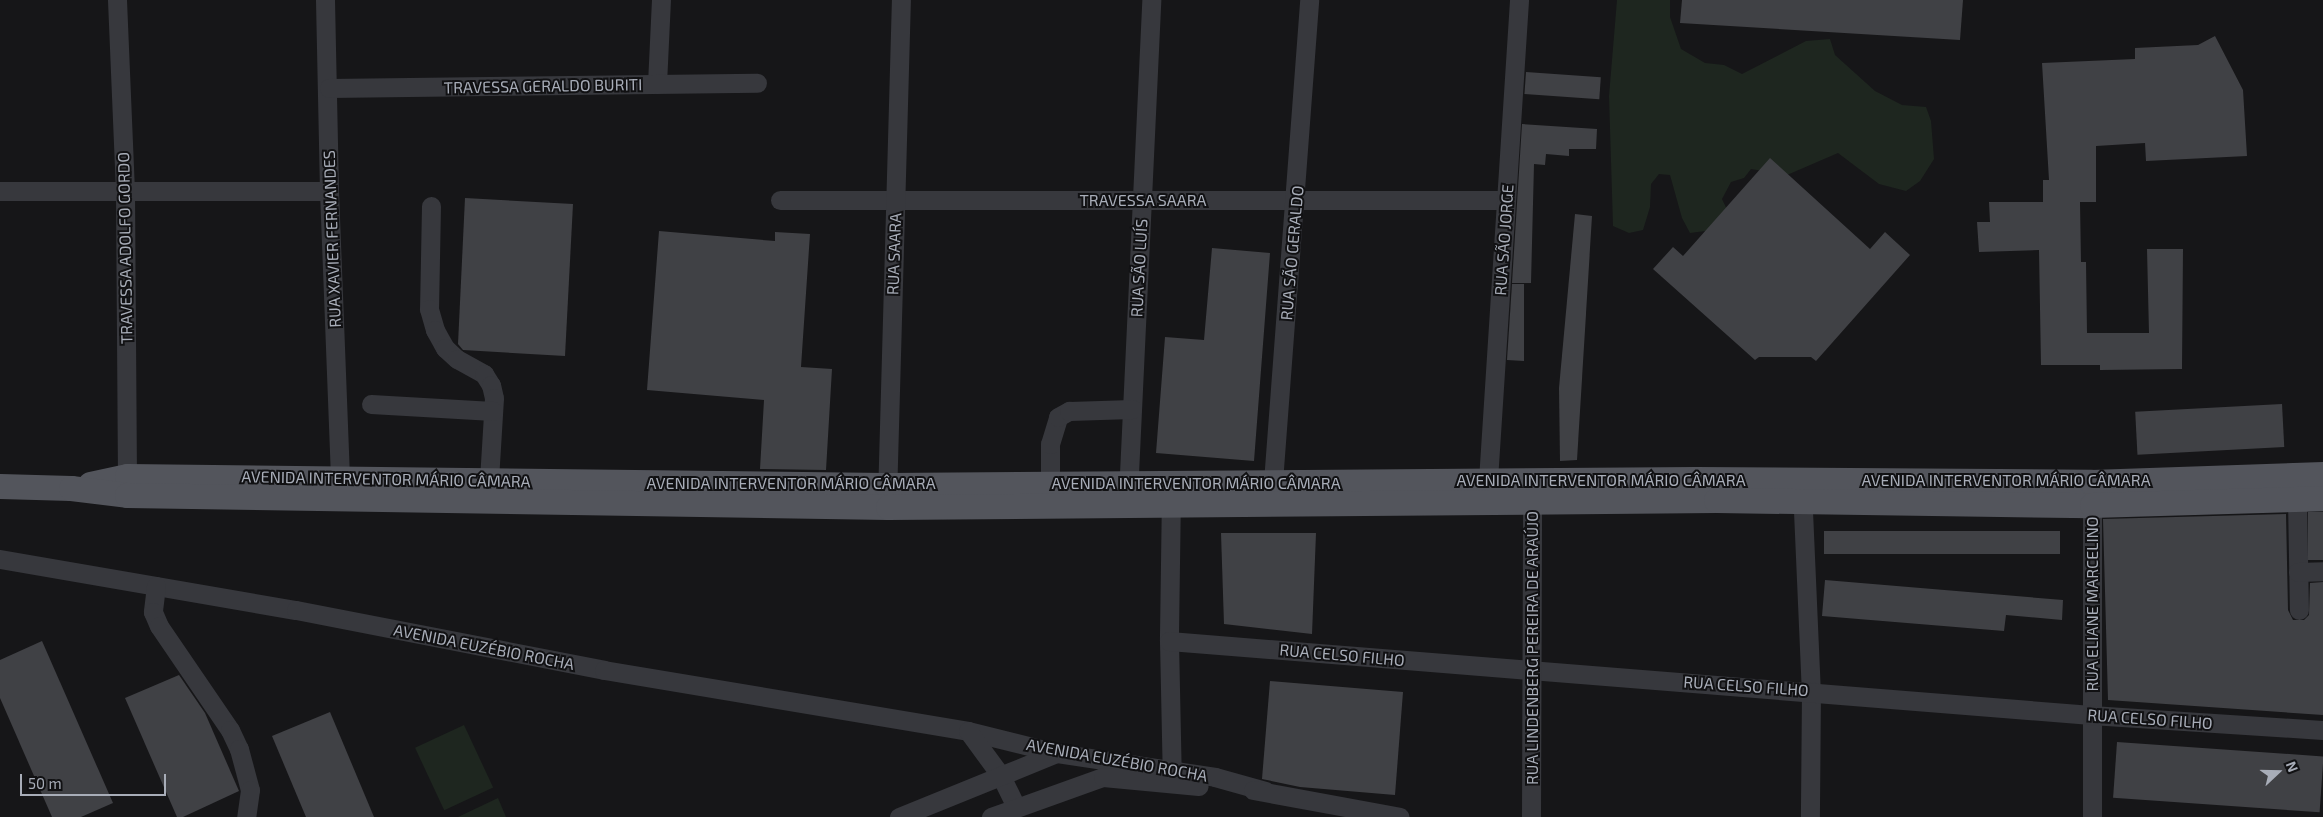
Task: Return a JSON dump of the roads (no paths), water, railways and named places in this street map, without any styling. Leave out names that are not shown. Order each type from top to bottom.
[{"type":"main road","name":"AVENIDA INTERVENTOR MÁRIO CÂMARA","points":[[2092,493],[2323,474]]},
{"type":"main road","name":"AVENIDA INTERVENTOR MÁRIO CÂMARA","points":[[0,486],[71,488],[340,477],[489,480],[649,494]]},
{"type":"main road","name":"AVENIDA INTERVENTOR MÁRIO CÂMARA","points":[[1272,495],[1488,480],[1532,492]]},
{"type":"main road","name":"AVENIDA INTERVENTOR MÁRIO CÂMARA","points":[[127,486],[887,496],[1802,491],[2092,493],[2297,499],[2323,498]]},
{"type":"street","name":"TRAVESSA ADOLFO GORDO","points":[[117,0],[125,192],[127,486]]},
{"type":"street","name":"RUA XAVIER FERNANDES","points":[[326,0],[329,88],[329,191],[340,477]]},
{"type":"street","points":[[656,84],[661,0]]},
{"type":"street","name":"RUA SAARA","points":[[887,496],[901,0]]},
{"type":"street","name":"RUA SÃO LUÍS","points":[[1128,495],[1151,0]]},
{"type":"street","name":"RUA SÃO GERALDO","points":[[1272,495],[1296,199],[1309,0]]},
{"type":"street","name":"RUA SÃO JORGE","points":[[1488,480],[1519,0]]},
{"type":"street","name":"TRAVESSA GERALDO BURITI","points":[[329,88],[757,83]]},
{"type":"street","points":[[0,191],[329,191]]},
{"type":"street","name":"TRAVESSA SAARA","points":[[780,200],[1506,200]]},
{"type":"street","points":[[431,206],[429,309],[435,330],[445,348],[457,359],[484,374],[491,385],[493,411],[489,480]]},
{"type":"street","points":[[371,404],[493,411]]},
{"type":"street","points":[[1050,495],[1050,444],[1058,417],[1069,411],[1132,409]]},
{"type":"street","points":[[1802,491],[1812,691],[1810,817]]},
{"type":"street","name":"RUA LINDENBERG PEREIRA DE ARAÚJO","points":[[1532,492],[1532,817]]},
{"type":"street","name":"RUA ELIANE MARCELINO","points":[[2092,493],[2092,817]]},
{"type":"street","points":[[1171,495],[1169,641],[1172,777]]},
{"type":"street","points":[[2297,499],[2299,610]]},
{"type":"street","name":"AVENIDA EUZÉBIO ROCHA","points":[[0,559],[156,586],[604,670],[968,731],[1057,754],[1172,777],[1265,791],[1400,817]]},
{"type":"street","points":[[2298,572],[2323,571]]},
{"type":"street","points":[[156,586],[153,612],[159,626],[230,730],[239,749],[250,790],[246,817]]},
{"type":"street","name":"RUA CELSO FILHO","points":[[1169,641],[1531,672],[1812,691],[2091,715],[2323,730]]},
{"type":"street","points":[[968,731],[1001,776],[1016,807]]},
{"type":"street","points":[[899,817],[932,811],[1001,776],[1057,754]]},
{"type":"street","name":"AVENIDA EUZÉBIO ROCHA","points":[[991,817],[1103,777],[1172,777]]}]
